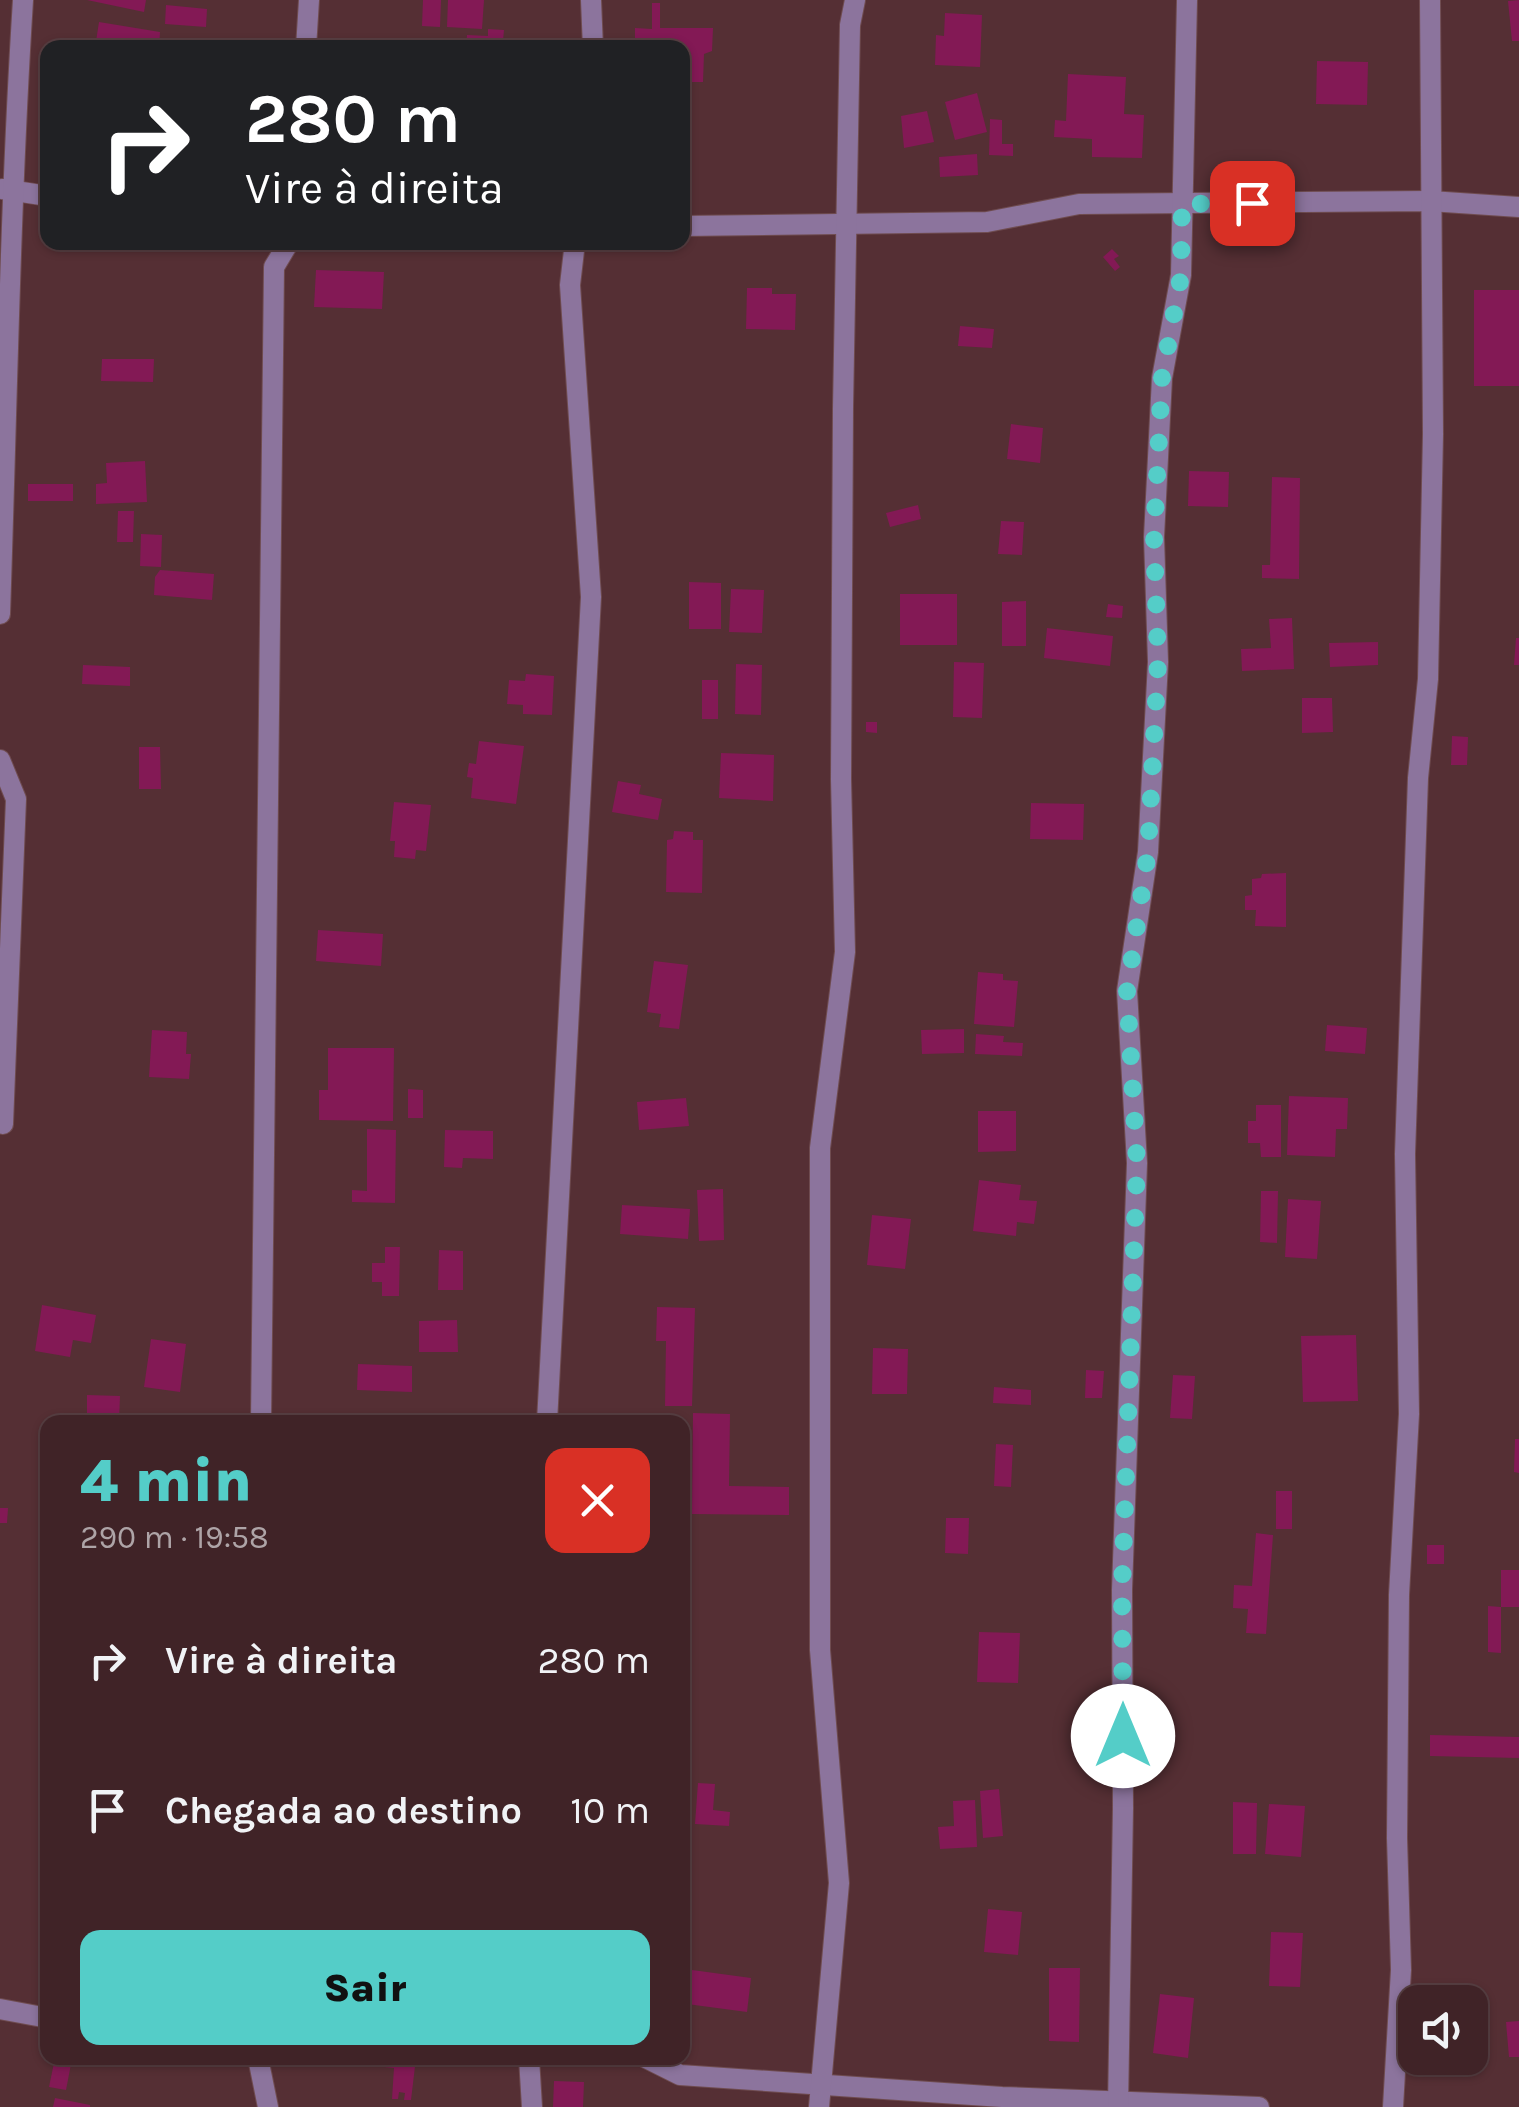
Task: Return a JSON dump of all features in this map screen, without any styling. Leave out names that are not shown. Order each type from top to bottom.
[{"type":"street","points":[[0,614],[9,379],[6,190],[22,0]]},
{"type":"street","points":[[306,40],[309,0]]},
{"type":"street","points":[[592,0],[593,40]]},
{"type":"street","points":[[820,2096],[839,1883],[820,1650],[820,1148],[844,952],[841,779],[846,223],[850,26],[854,0]]},
{"type":"street","points":[[1118,2103],[1122,1590],[1137,1163],[1127,991],[1148,852],[1158,662],[1154,536],[1162,378],[1181,276],[1187,0]]},
{"type":"street","points":[[1393,2107],[1401,1970],[1397,1838],[1399,1595],[1409,1414],[1405,1154],[1418,778],[1428,679],[1432,452],[1430,0]]},
{"type":"street","points":[[6,190],[40,195]]},
{"type":"street","points":[[690,226],[986,222],[1079,204],[1430,201],[1519,207]]},
{"type":"street","points":[[261,1415],[274,267],[284,250]]},
{"type":"street","points":[[547,1415],[591,597],[580,400],[572,336],[570,285],[574,250]]},
{"type":"street","points":[[0,760],[16,798],[3,1124]]},
{"type":"street","points":[[0,2009],[40,2016]]},
{"type":"street","points":[[259,2065],[268,2107]]},
{"type":"street","points":[[529,2065],[532,2107]]},
{"type":"street","points":[[660,2065],[680,2075],[820,2096],[1002,2097],[1258,2107]]},
{"type":"building","points":[[87,0],[146,0],[144,12]]},
{"type":"building","points":[[423,0],[441,0],[440,27],[422,26]]},
{"type":"building","points":[[448,0],[484,0],[482,29],[447,27]]},
{"type":"building","points":[[1519,0],[1519,41],[1512,41],[1508,1]]},
{"type":"building","points":[[652,3],[660,3],[660,28],[713,28],[712,51],[704,54],[703,82],[690,82],[690,40],[635,40],[635,28],[652,29]]},
{"type":"building","points":[[166,5],[207,9],[206,27],[165,24]]},
{"type":"building","points":[[945,13],[982,15],[980,67],[935,65],[936,35],[944,36]]},
{"type":"building","points":[[99,22],[160,32],[160,40],[96,40]]},
{"type":"building","points":[[488,29],[504,30],[503,40],[467,40],[467,35],[488,36]]},
{"type":"building","points":[[1317,61],[1368,62],[1367,105],[1316,104]]},
{"type":"building","points":[[1068,74],[1126,77],[1124,114],[1144,115],[1142,158],[1092,157],[1092,139],[1054,137],[1055,120],[1066,121]]},
{"type":"building","points":[[977,93],[987,132],[955,140],[945,102]]},
{"type":"building","points":[[927,111],[934,142],[904,148],[901,116]]},
{"type":"building","points":[[990,119],[1002,120],[1002,144],[1013,144],[1013,156],[989,155]]},
{"type":"building","points":[[977,154],[978,175],[940,177],[939,157]]},
{"type":"building","points":[[1112,249],[1119,256],[1114,259],[1120,267],[1115,271],[1103,257]]},
{"type":"building","points":[[316,270],[384,272],[382,309],[314,307]]},
{"type":"building","points":[[747,288],[772,288],[772,294],[796,294],[795,330],[746,329]]},
{"type":"building","points":[[1474,290],[1519,290],[1519,386],[1474,386]]},
{"type":"building","points":[[960,326],[994,329],[992,348],[958,346]]},
{"type":"building","points":[[102,359],[154,359],[153,382],[101,381]]},
{"type":"building","points":[[1011,424],[1043,428],[1040,463],[1007,459]]},
{"type":"building","points":[[145,461],[147,502],[96,504],[96,484],[107,483],[106,463]]},
{"type":"building","points":[[1189,471],[1229,472],[1228,507],[1188,506]]},
{"type":"building","points":[[1272,477],[1300,478],[1299,579],[1262,578],[1262,565],[1270,565]]},
{"type":"building","points":[[28,484],[73,484],[73,501],[28,501]]},
{"type":"building","points":[[918,505],[921,519],[890,527],[886,513]]},
{"type":"building","points":[[118,511],[134,511],[133,542],[117,542]]},
{"type":"building","points":[[1001,521],[1024,522],[1022,555],[998,554]]},
{"type":"building","points":[[141,534],[162,535],[161,567],[140,566]]},
{"type":"building","points":[[160,570],[214,574],[212,600],[154,595],[155,577]]},
{"type":"building","points":[[689,582],[721,583],[721,629],[689,629]]},
{"type":"building","points":[[731,589],[764,590],[762,633],[729,632]]},
{"type":"building","points":[[900,594],[957,594],[957,645],[900,645]]},
{"type":"building","points":[[1026,601],[1026,646],[1002,646],[1002,602]]},
{"type":"building","points":[[1108,604],[1123,606],[1122,618],[1106,617]]},
{"type":"building","points":[[1292,618],[1294,669],[1242,671],[1241,649],[1271,648],[1269,619]]},
{"type":"building","points":[[1047,628],[1113,636],[1110,666],[1044,658]]},
{"type":"building","points":[[1519,638],[1519,665],[1514,665]]},
{"type":"building","points":[[1378,642],[1378,665],[1330,667],[1329,643]]},
{"type":"building","points":[[954,662],[984,663],[982,718],[953,717]]},
{"type":"building","points":[[736,664],[762,665],[761,715],[735,714]]},
{"type":"building","points":[[83,665],[130,667],[130,686],[82,684]]},
{"type":"building","points":[[526,674],[554,676],[552,715],[523,714],[523,705],[507,704],[509,680],[525,681]]},
{"type":"building","points":[[702,680],[718,680],[718,719],[702,719]]},
{"type":"building","points":[[1302,698],[1332,698],[1333,732],[1302,733]]},
{"type":"building","points":[[866,722],[877,722],[877,733],[866,732]]},
{"type":"building","points":[[1452,736],[1468,737],[1467,765],[1451,765]]},
{"type":"building","points":[[479,741],[524,746],[516,804],[471,798],[473,778],[467,777],[469,763],[476,764]]},
{"type":"building","points":[[139,747],[160,747],[161,789],[139,789]]},
{"type":"building","points":[[721,753],[774,755],[773,801],[719,798]]},
{"type":"building","points":[[618,781],[641,785],[639,794],[662,799],[658,820],[612,812]]},
{"type":"building","points":[[394,802],[431,805],[426,851],[416,850],[415,859],[394,857],[395,841],[390,841]]},
{"type":"building","points":[[1031,803],[1084,804],[1083,840],[1030,839]]},
{"type":"building","points":[[674,831],[693,832],[693,840],[703,840],[702,893],[666,892],[667,840],[673,839]]},
{"type":"building","points":[[1286,873],[1286,927],[1255,926],[1256,910],[1245,910],[1245,896],[1252,895],[1252,879],[1261,878],[1262,874]]},
{"type":"building","points":[[318,930],[383,934],[381,966],[316,961]]},
{"type":"building","points":[[654,961],[688,965],[679,1029],[659,1027],[661,1014],[647,1012]]},
{"type":"building","points":[[978,972],[1003,974],[1003,980],[1018,981],[1014,1027],[974,1024]]},
{"type":"building","points":[[1327,1025],[1367,1028],[1365,1054],[1325,1051]]},
{"type":"building","points":[[964,1029],[964,1053],[922,1054],[921,1030]]},
{"type":"building","points":[[152,1030],[187,1032],[186,1054],[191,1054],[189,1079],[149,1077]]},
{"type":"building","points":[[976,1034],[1004,1036],[1003,1042],[1023,1043],[1022,1056],[975,1054]]},
{"type":"building","points":[[328,1048],[394,1048],[393,1121],[319,1120],[319,1090],[328,1090]]},
{"type":"building","points":[[408,1089],[423,1090],[423,1118],[408,1118]]},
{"type":"building","points":[[1289,1096],[1348,1098],[1347,1129],[1336,1129],[1335,1157],[1287,1155]]},
{"type":"building","points":[[686,1098],[689,1126],[639,1130],[637,1102]]},
{"type":"building","points":[[1256,1105],[1281,1105],[1281,1157],[1261,1157],[1260,1143],[1248,1143],[1248,1121],[1256,1121]]},
{"type":"building","points":[[978,1111],[1016,1111],[1016,1151],[978,1152]]},
{"type":"building","points":[[367,1129],[396,1130],[395,1203],[352,1202],[352,1190],[367,1191]]},
{"type":"building","points":[[445,1130],[493,1131],[493,1159],[463,1158],[462,1168],[444,1167]]},
{"type":"building","points":[[979,1180],[1021,1185],[1019,1200],[1037,1201],[1034,1224],[1017,1222],[1016,1236],[973,1231]]},
{"type":"building","points":[[723,1189],[724,1240],[699,1241],[697,1190]]},
{"type":"building","points":[[1261,1191],[1278,1191],[1277,1243],[1260,1242]]},
{"type":"building","points":[[1288,1199],[1321,1201],[1317,1259],[1285,1257]]},
{"type":"building","points":[[622,1205],[690,1209],[688,1239],[620,1234]]},
{"type":"building","points":[[872,1215],[911,1219],[905,1269],[867,1265]]},
{"type":"building","points":[[385,1247],[400,1247],[399,1296],[382,1296],[382,1282],[372,1282],[372,1263],[385,1263]]},
{"type":"building","points":[[439,1250],[463,1251],[463,1290],[438,1290]]},
{"type":"building","points":[[42,1305],[96,1315],[91,1343],[73,1340],[70,1357],[35,1351]]},
{"type":"building","points":[[657,1307],[695,1308],[692,1406],[665,1406],[666,1341],[656,1341]]},
{"type":"building","points":[[457,1320],[458,1352],[419,1352],[419,1321]]},
{"type":"building","points":[[1356,1335],[1358,1401],[1303,1402],[1301,1336]]},
{"type":"building","points":[[151,1339],[186,1344],[180,1392],[144,1387]]},
{"type":"building","points":[[873,1348],[908,1349],[907,1394],[872,1394]]},
{"type":"building","points":[[358,1364],[412,1366],[412,1392],[357,1390]]},
{"type":"building","points":[[1086,1370],[1104,1371],[1102,1398],[1085,1398]]},
{"type":"building","points":[[1173,1375],[1195,1376],[1192,1419],[1170,1418]]},
{"type":"building","points":[[994,1387],[1031,1390],[1031,1405],[993,1403]]},
{"type":"building","points":[[87,1395],[120,1396],[119,1415],[87,1415]]},
{"type":"building","points":[[693,1413],[730,1414],[729,1486],[789,1487],[789,1515],[692,1514]]},
{"type":"building","points":[[1515,1439],[1519,1439],[1519,1473],[1514,1472]]},
{"type":"building","points":[[996,1444],[1013,1445],[1011,1487],[994,1486]]},
{"type":"building","points":[[1276,1491],[1292,1491],[1292,1529],[1276,1529]]},
{"type":"building","points":[[0,1508],[8,1508],[7,1523],[0,1523]]},
{"type":"building","points":[[946,1518],[969,1518],[968,1554],[945,1553]]},
{"type":"building","points":[[1256,1533],[1273,1535],[1266,1634],[1246,1633],[1248,1609],[1233,1608],[1234,1585],[1252,1586]]},
{"type":"building","points":[[1427,1545],[1444,1545],[1444,1564],[1427,1564]]},
{"type":"building","points":[[1501,1570],[1519,1570],[1519,1607],[1501,1607]]},
{"type":"building","points":[[1488,1606],[1501,1607],[1501,1653],[1488,1652]]},
{"type":"building","points":[[979,1632],[1020,1633],[1018,1683],[977,1682]]},
{"type":"building","points":[[1430,1735],[1519,1737],[1519,1758],[1430,1756]]},
{"type":"building","points":[[698,1783],[715,1784],[713,1810],[730,1812],[729,1826],[695,1824]]},
{"type":"building","points":[[999,1789],[1003,1836],[983,1838],[980,1791]]},
{"type":"building","points":[[975,1800],[977,1847],[940,1849],[938,1827],[954,1826],[953,1801]]},
{"type":"building","points":[[1233,1802],[1257,1803],[1256,1854],[1233,1854]]},
{"type":"building","points":[[1269,1804],[1305,1806],[1301,1857],[1265,1854]]},
{"type":"building","points":[[988,1909],[1022,1912],[1018,1955],[984,1952]]},
{"type":"building","points":[[1271,1932],[1303,1933],[1300,1987],[1269,1986]]},
{"type":"building","points":[[1049,1968],[1080,1968],[1079,2042],[1049,2041]]},
{"type":"building","points":[[692,1970],[751,1978],[747,2012],[690,2004]]},
{"type":"building","points":[[1160,1994],[1194,1998],[1188,2058],[1153,2053]]},
{"type":"building","points":[[1519,2021],[1519,2057],[1509,2057],[1506,2022]]},
{"type":"building","points":[[54,2065],[71,2065],[66,2090],[49,2087]]},
{"type":"building","points":[[415,2065],[411,2100],[404,2100],[405,2093],[399,2092],[398,2099],[392,2099],[394,2068],[384,2067]]},
{"type":"building","points":[[554,2081],[584,2082],[583,2107],[553,2107]]},
{"type":"building","points":[[55,2098],[90,2105],[90,2107],[53,2107]]},
{"type":"route","points":[[1123,1736],[1122,1590],[1137,1163],[1127,991],[1148,852],[1158,662],[1154,536],[1162,378],[1181,276],[1182,204],[1252,203]]}]
